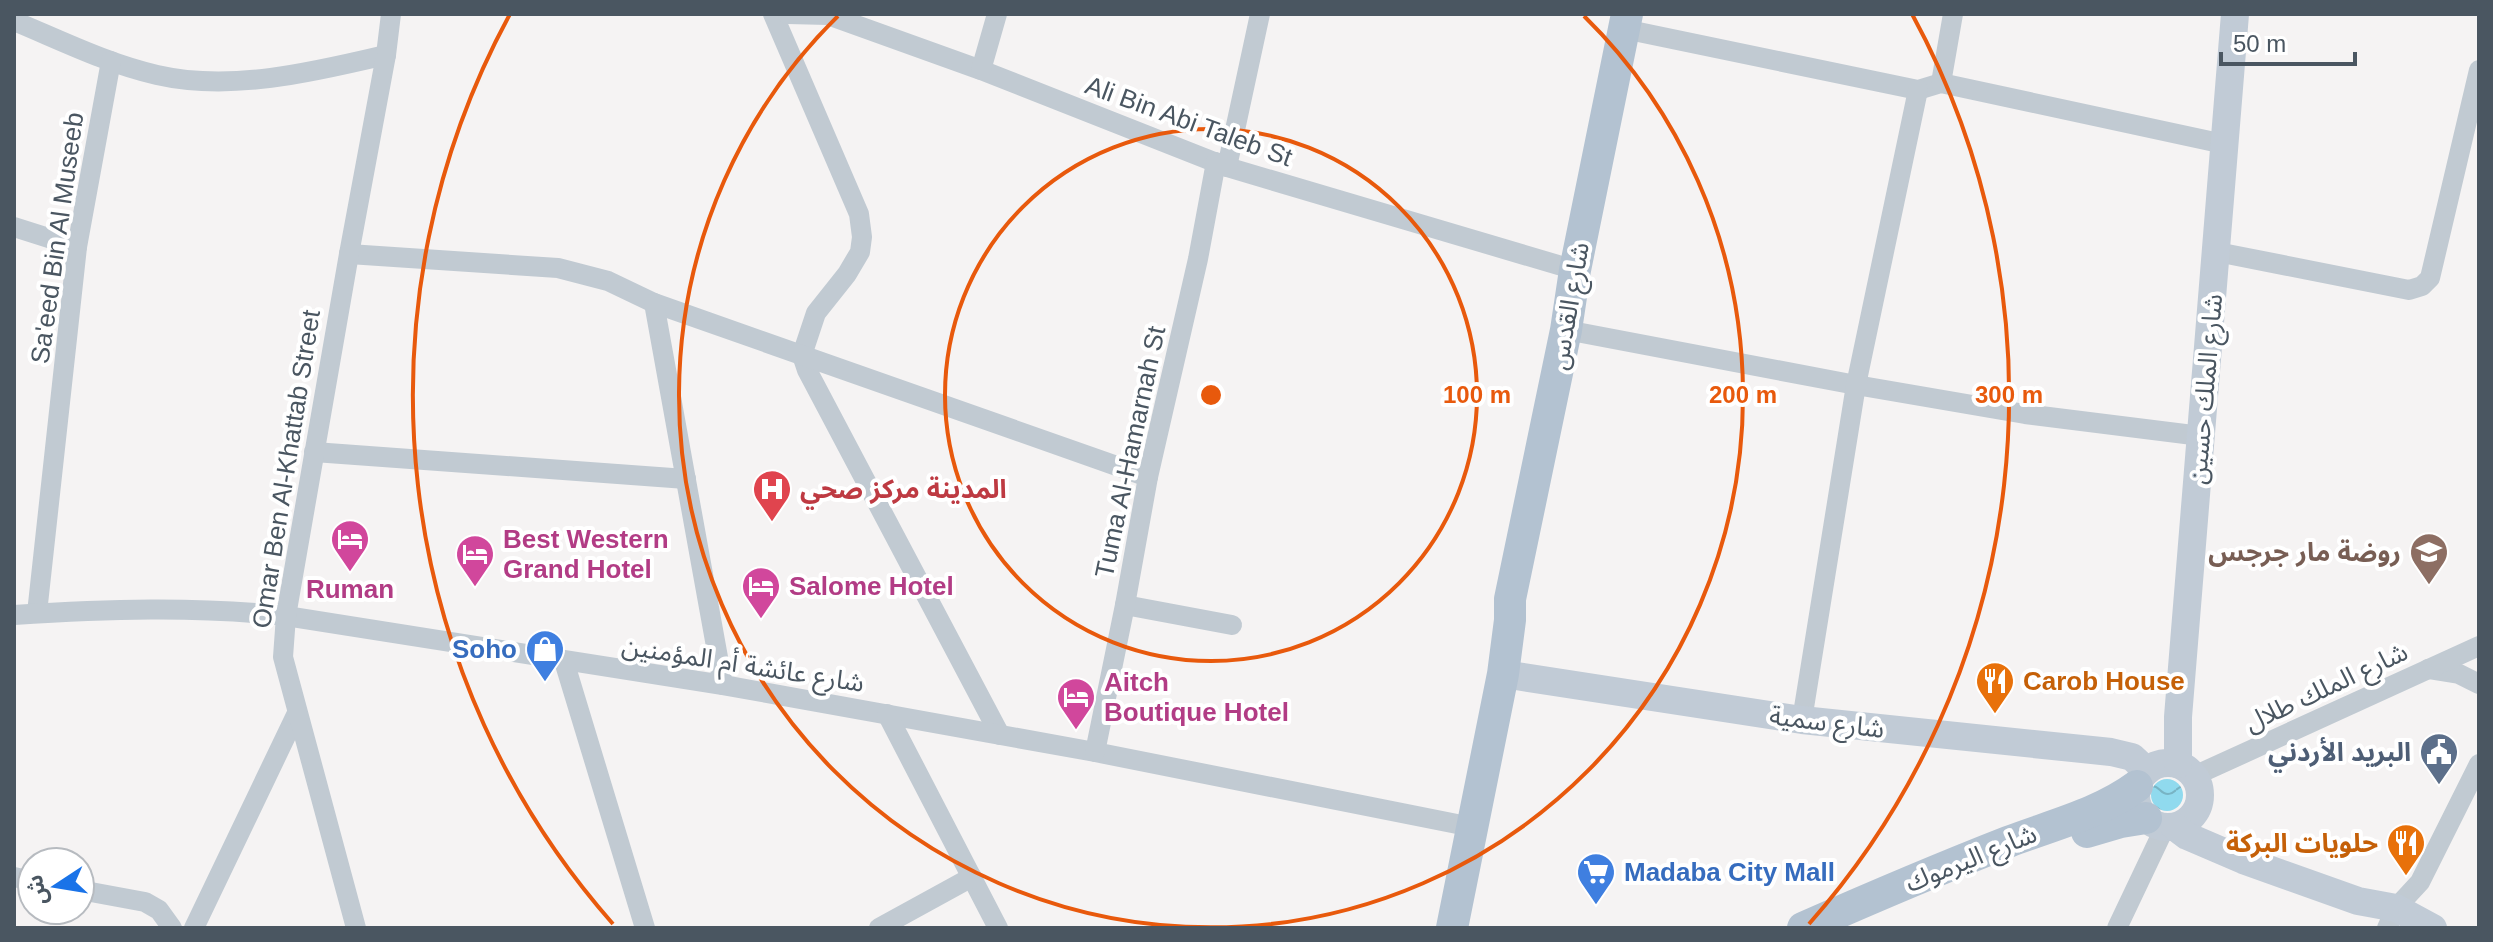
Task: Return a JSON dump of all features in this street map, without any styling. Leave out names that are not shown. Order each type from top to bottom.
[{"type":"main road","name":"شارع الملك حسين","points":[[2186,770],[2178,717],[2235,14]]},
{"type":"main road","name":"شارع القدس","points":[[1438,928],[1458,862],[1495,673],[1501,618],[1510,599],[1566,330],[1575,270],[1625,21]]},
{"type":"main road","name":"شارع القدس","points":[[1452,928],[1458,862],[1457,824],[1495,673]]},
{"type":"main road","name":"شارع سمية","points":[[1495,673],[1802,720],[2111,752],[2132,757],[2142,779]]},
{"type":"main road","points":[[2162,824],[2193,816],[2200,796],[2186,770],[2163,764],[2142,779],[2137,803],[2162,824],[2243,860],[2358,901],[2405,923]]},
{"type":"main road","name":"شارع اليرموك","points":[[1803,928],[1930,873],[2103,808],[2142,779]]},
{"type":"main road","name":"شارع اليرموك","points":[[1846,928],[2091,831],[2121,822],[2162,824]]},
{"type":"street","name":"Omar Ben Al-Khattab Street","points":[[356,928],[283,657],[286,616],[391,14]]},
{"type":"street","points":[[773,14],[859,214],[862,237],[860,252],[847,274],[816,313],[802,355],[810,379],[1000,735]]},
{"type":"street","name":"Ali Bin Abi Taleb St","points":[[788,14],[828,15],[981,70],[1222,165],[1575,270]]},
{"type":"street","points":[[981,70],[997,14]]},
{"type":"street","name":"Tuma Al-Hamarnah St","points":[[1095,752],[1148,477],[1198,259],[1260,14]]},
{"type":"street","points":[[1941,83],[1953,14]]},
{"type":"street","points":[[14,21],[111,61],[157,75],[205,81],[319,71],[386,55]]},
{"type":"street","points":[[1625,21],[1918,90],[1941,83],[2224,144]]},
{"type":"street","name":"Sa'eed Bin Al Museeb","points":[[37,613],[77,247],[111,61]]},
{"type":"street","points":[[2217,252],[2409,290],[2422,286],[2430,278],[2479,70]]},
{"type":"street","points":[[1802,720],[1856,385],[1918,90]]},
{"type":"street","points":[[14,227],[77,247]]},
{"type":"street","points":[[349,254],[558,268],[608,281],[654,303],[1148,477]]},
{"type":"street","points":[[654,303],[723,685]]},
{"type":"street","points":[[1566,330],[2025,414],[2201,436]]},
{"type":"street","points":[[314,452],[686,479]]},
{"type":"street","points":[[1125,605],[1232,625]]},
{"type":"street","name":"شارع عائشة أم المؤمنين","points":[[14,615],[215,610],[286,616],[887,714],[1457,824]]},
{"type":"street","name":"شارع الملك طلال","points":[[2186,770],[2479,646]]},
{"type":"street","points":[[564,661],[645,928]]},
{"type":"street","points":[[2428,669],[2459,674],[2479,684]]},
{"type":"street","points":[[194,928],[297,713]]},
{"type":"street","points":[[887,714],[998,928]]},
{"type":"street","points":[[2405,923],[2420,882],[2479,764]]},
{"type":"street","points":[[2117,928],[2162,824]]},
{"type":"street","points":[[879,928],[972,877]]},
{"type":"street","points":[[96,893],[145,902],[159,910],[172,928]]},
{"type":"water","points":[[2167,779],[2178,784],[2183,795],[2178,806],[2167,811],[2156,806],[2151,795],[2156,784]]},
{"type":"place","name":"المدينة مركز صحي","points":[[772,523]]},
{"type":"place","name":"Ruman","points":[[350,573]]},
{"type":"place","name":"روضة مار جرجس","points":[[2429,586]]},
{"type":"place","name":"Best Western Grand Hotel","points":[[475,588]]},
{"type":"place","name":"Salome Hotel","points":[[761,620]]},
{"type":"place","name":"Soho","points":[[545,683]]},
{"type":"place","name":"Carob House","points":[[1995,715]]},
{"type":"place","name":"Aitch Boutique Hotel","points":[[1076,731]]},
{"type":"place","name":"البريد الأردني","points":[[2439,786]]},
{"type":"place","name":"حلويات البركة","points":[[2406,877]]},
{"type":"place","name":"Madaba City Mall","points":[[1596,906]]}]
